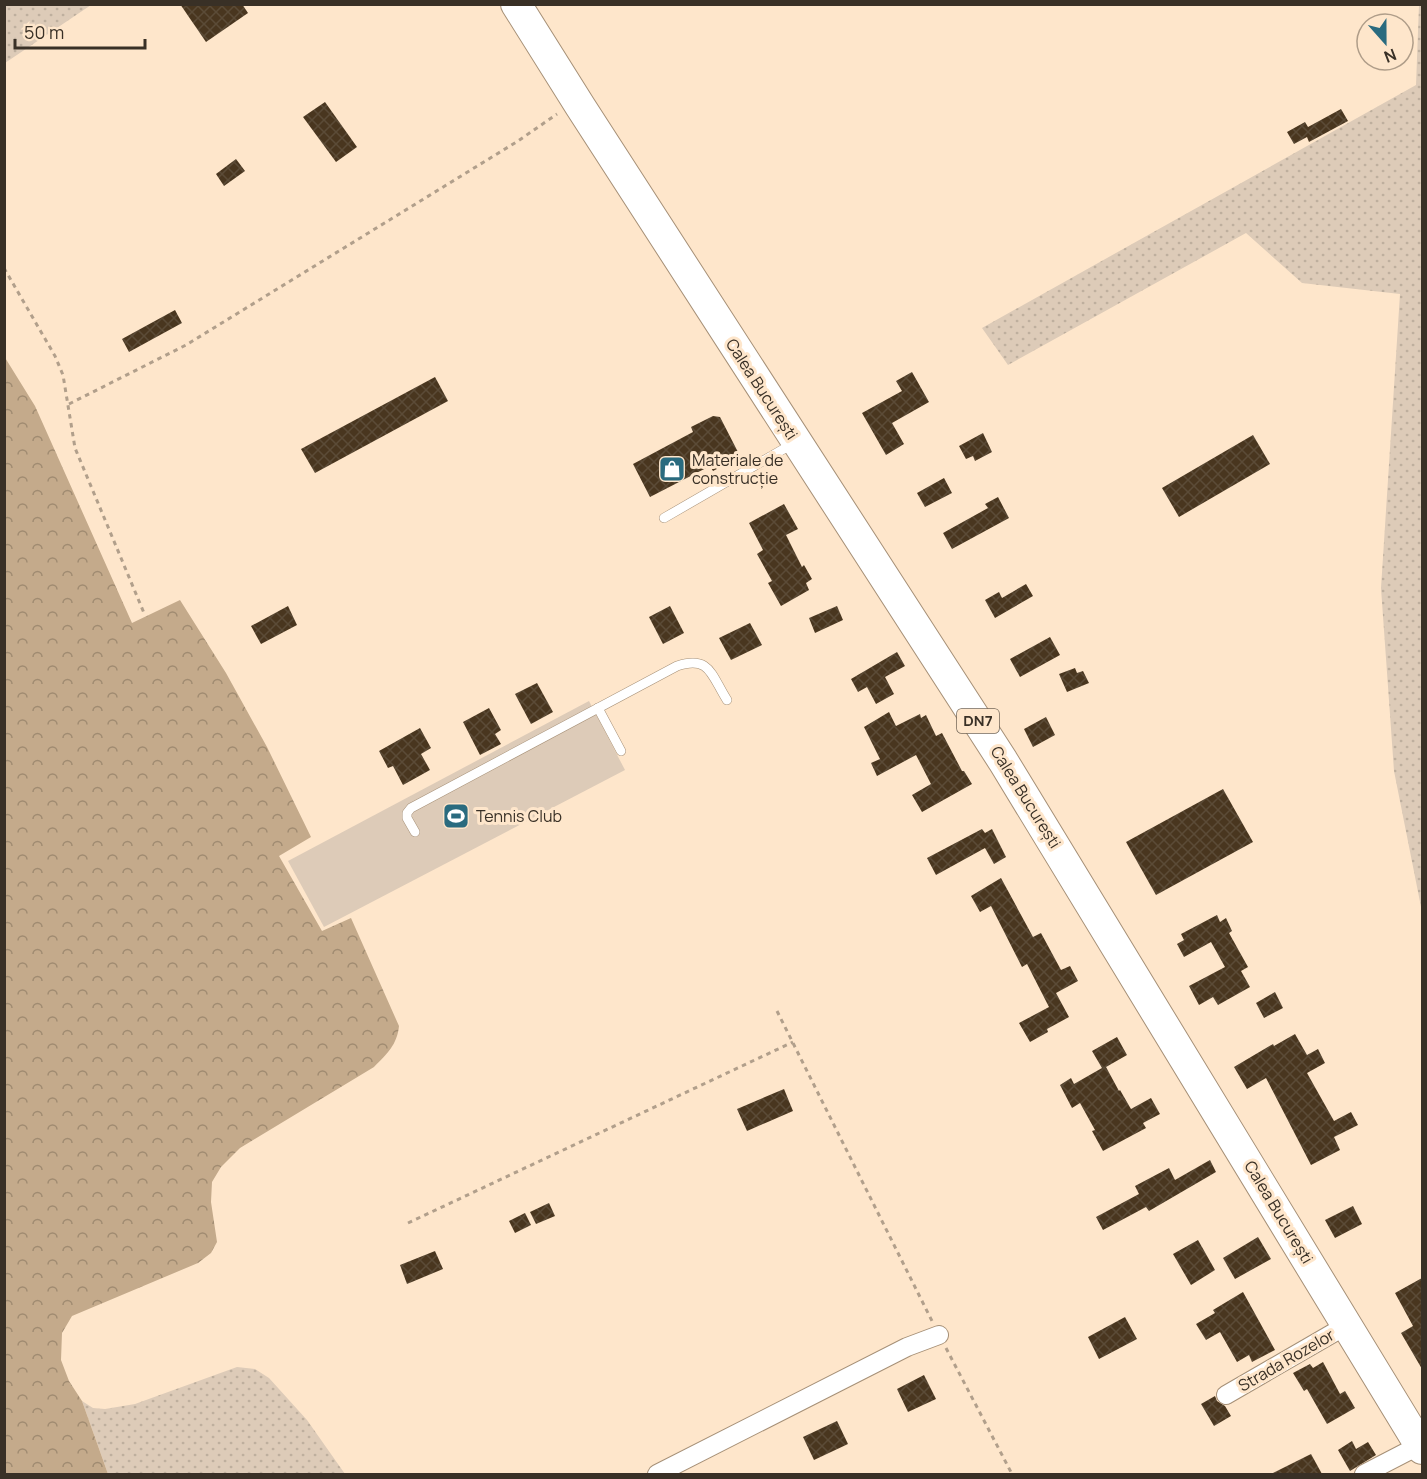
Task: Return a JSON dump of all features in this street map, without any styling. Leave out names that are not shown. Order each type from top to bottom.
[{"type":"highway","name":"Calea București","points":[[516,4],[1050,835],[1421,1447]]},
{"type":"street","name":"Strada Rozelor","points":[[1226,1395],[1347,1325]]},
{"type":"street","points":[[657,1474],[907,1347],[939,1335]]},
{"type":"street","points":[[1364,1474],[1421,1447]]},
{"type":"lane","points":[[664,518],[796,441]]},
{"type":"lane","points":[[415,832],[406,813],[411,807],[676,666],[697,662],[704,664],[727,700]]},
{"type":"lane","points":[[598,708],[621,752]]},
{"type":"path","points":[[69,404],[186,345],[214,328],[518,141],[560,111],[574,97]]},
{"type":"path","points":[[4,268],[55,356],[63,375],[75,448],[144,613]]},
{"type":"path","points":[[777,1011],[939,1335],[1012,1474]]},
{"type":"path","points":[[408,1223],[793,1042]]},
{"type":"shaded area","points":[[5,4],[91,4],[91,5],[5,63]]},
{"type":"shaded area","points":[[1419,5],[1422,5],[1422,912],[1394,771],[1381,588],[1400,294],[1302,283],[1246,233],[1008,365],[982,328],[1416,85]]},
{"type":"shaded area","name":"Tennis Club","points":[[589,701],[625,770],[324,927],[288,861]]},
{"type":"shaded area","points":[[237,1367],[255,1369],[269,1378],[307,1420],[345,1474],[108,1474],[82,1401],[93,1408],[105,1409],[135,1404]]},
{"type":"green space","points":[[4,356],[35,406],[132,623],[180,600],[226,673],[267,747],[311,837],[279,856],[322,931],[351,918],[399,1026],[394,1044],[374,1067],[240,1148],[221,1167],[212,1182],[211,1202],[217,1242],[211,1253],[198,1263],[72,1316],[62,1333],[61,1360],[69,1381],[82,1401],[108,1474],[5,1474]]},
{"type":"building","points":[[180,4],[242,4],[248,13],[206,42]]},
{"type":"building","points":[[325,102],[357,147],[336,162],[303,117]]},
{"type":"building","points":[[1341,109],[1348,121],[1309,142],[1307,137],[1294,144],[1287,132],[1305,122],[1308,127]]},
{"type":"building","points":[[236,159],[245,171],[224,186],[216,174]]},
{"type":"building","points":[[175,310],[182,323],[129,352],[122,339]]},
{"type":"building","points":[[912,372],[929,402],[892,423],[904,444],[886,455],[862,413],[902,391],[896,381]]},
{"type":"building","points":[[435,377],[448,401],[315,473],[301,449]]},
{"type":"building","points":[[713,416],[720,417],[739,454],[736,459],[713,471],[710,466],[650,497],[633,464],[693,432],[691,427]]},
{"type":"building","points":[[983,433],[992,452],[975,461],[973,456],[966,459],[959,446]]},
{"type":"building","points":[[1253,435],[1270,464],[1179,517],[1162,488]]},
{"type":"building","points":[[944,478],[952,493],[925,507],[917,493]]},
{"type":"building","points":[[998,497],[1009,518],[952,549],[943,533],[988,508],[985,504]]},
{"type":"building","points":[[784,504],[798,529],[786,535],[802,567],[804,565],[812,579],[806,583],[809,590],[781,606],[768,583],[772,581],[757,554],[763,550],[749,523]]},
{"type":"building","points":[[1026,584],[1033,596],[995,618],[985,600],[999,592],[1002,598]]},
{"type":"building","points":[[288,606],[297,625],[261,644],[251,626]]},
{"type":"building","points":[[670,606],[684,633],[663,644],[649,617]]},
{"type":"building","points":[[837,606],[843,620],[815,633],[809,618]]},
{"type":"building","points":[[750,623],[762,645],[731,660],[719,638]]},
{"type":"building","points":[[1050,637],[1060,655],[1020,677],[1010,659]]},
{"type":"building","points":[[897,652],[905,666],[885,677],[894,694],[876,704],[867,687],[858,692],[851,679]]},
{"type":"building","points":[[1075,668],[1077,673],[1083,671],[1089,683],[1067,692],[1059,674]]},
{"type":"building","points":[[537,683],[553,712],[531,724],[515,694]]},
{"type":"building","points":[[489,708],[501,730],[495,734],[501,744],[480,755],[463,722]]},
{"type":"building","points":[[889,712],[896,726],[920,714],[921,718],[926,715],[936,736],[942,733],[962,771],[972,784],[922,812],[912,795],[931,784],[916,755],[877,776],[871,763],[880,759],[864,727]]},
{"type":"building","points":[[1046,717],[1055,735],[1033,747],[1024,729]]},
{"type":"building","points":[[420,728],[431,748],[421,754],[430,770],[403,785],[393,766],[388,768],[379,751]]},
{"type":"building","points":[[1223,789],[1253,842],[1156,895],[1126,842]]},
{"type":"building","points":[[982,829],[985,833],[992,829],[1006,857],[994,864],[985,848],[936,875],[927,858]]},
{"type":"building","points":[[1001,878],[1033,937],[1041,933],[1061,970],[1070,966],[1078,981],[1056,993],[1069,1017],[1030,1042],[1019,1023],[1049,1007],[1027,964],[1022,967],[991,906],[980,912],[971,896]]},
{"type":"building","points":[[1217,915],[1220,922],[1226,918],[1232,931],[1229,933],[1248,967],[1241,971],[1250,987],[1218,1005],[1213,997],[1199,1005],[1189,986],[1225,967],[1211,942],[1184,957],[1177,944],[1184,940],[1181,934]]},
{"type":"building","points":[[1275,992],[1283,1008],[1264,1018],[1256,1003]]},
{"type":"building","points":[[1295,1034],[1307,1055],[1318,1049],[1325,1063],[1307,1073],[1334,1121],[1351,1112],[1358,1125],[1334,1137],[1340,1150],[1311,1165],[1266,1078],[1247,1089],[1234,1067]]},
{"type":"building","points":[[1117,1037],[1127,1055],[1106,1067],[1119,1091],[1131,1109],[1151,1098],[1160,1114],[1143,1123],[1146,1128],[1103,1151],[1092,1131],[1095,1130],[1080,1103],[1072,1108],[1060,1085],[1071,1078],[1074,1084],[1102,1068],[1092,1051]]},
{"type":"building","points":[[784,1089],[793,1111],[747,1131],[737,1109]]},
{"type":"building","points":[[1210,1160],[1216,1172],[1149,1211],[1146,1207],[1103,1230],[1096,1217],[1139,1194],[1135,1186],[1169,1168],[1175,1180]]},
{"type":"building","points":[[549,1203],[555,1216],[536,1224],[530,1212]]},
{"type":"building","points":[[1353,1206],[1362,1224],[1335,1238],[1325,1220]]},
{"type":"building","points":[[525,1213],[531,1225],[515,1233],[509,1221]]},
{"type":"building","points":[[1258,1237],[1271,1259],[1235,1279],[1223,1258]]},
{"type":"building","points":[[1198,1240],[1215,1270],[1191,1285],[1173,1254]]},
{"type":"building","points":[[435,1251],[443,1269],[407,1284],[400,1265]]},
{"type":"building","points":[[1422,1278],[1422,1369],[1401,1333],[1413,1326],[1395,1293]]},
{"type":"building","points":[[1243,1292],[1275,1350],[1252,1362],[1249,1355],[1237,1362],[1220,1332],[1206,1340],[1196,1324],[1215,1313],[1213,1310]]},
{"type":"building","points":[[1125,1317],[1137,1339],[1099,1359],[1088,1337]]},
{"type":"building","points":[[1323,1362],[1340,1394],[1345,1391],[1355,1408],[1327,1424],[1307,1389],[1304,1391],[1293,1373],[1310,1364],[1313,1368]]},
{"type":"building","points":[[924,1375],[936,1399],[908,1412],[897,1389]]},
{"type":"building","points":[[1215,1396],[1231,1416],[1214,1426],[1201,1404]]},
{"type":"building","points":[[837,1421],[848,1444],[814,1460],[803,1437]]},
{"type":"building","points":[[1352,1441],[1356,1449],[1368,1442],[1376,1455],[1350,1471],[1338,1450]]},
{"type":"building","points":[[1311,1454],[1322,1474],[1271,1474]]},
{"type":"place","name":"Materiale de construcție","points":[[672,469]]},
{"type":"place","name":"Tennis Club","points":[[456,816]]}]
